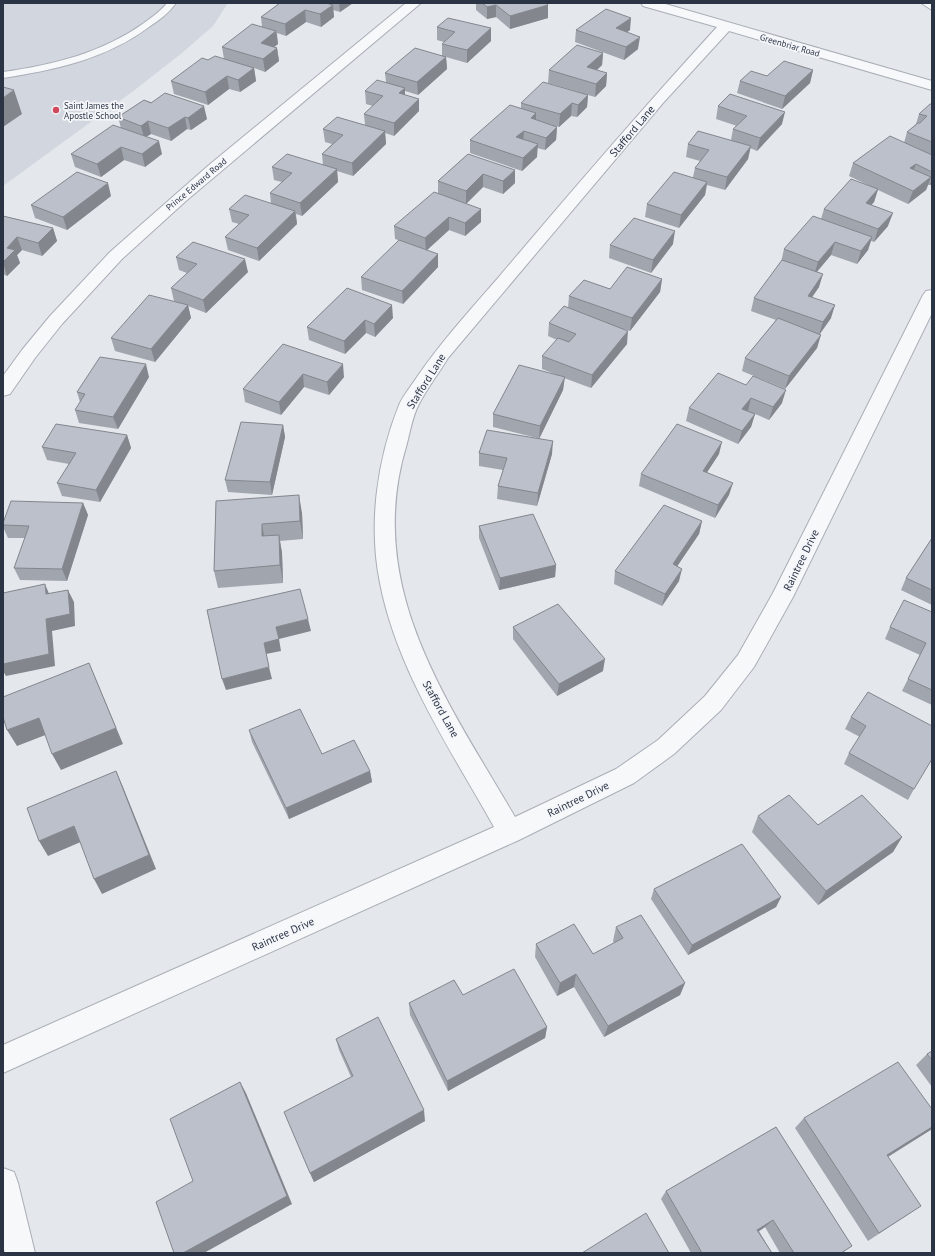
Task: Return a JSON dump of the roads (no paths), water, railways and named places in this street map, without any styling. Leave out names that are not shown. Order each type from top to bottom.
[{"type":"street","name":"Prince Edward Road","points":[[3,390],[21,362],[80,293],[104,267],[156,217],[414,3]]},
{"type":"street","name":"Greenbriar Road","points":[[648,3],[932,86]]},
{"type":"street","name":"Stafford Lane","points":[[510,832],[430,691],[416,662],[400,621],[390,581],[385,536],[385,506],[391,464],[409,404],[442,354],[658,100],[726,26]]},
{"type":"street","name":"Raintree Drive","points":[[3,1060],[510,832],[624,776],[666,747],[713,703],[742,667],[782,597],[932,295]]},
{"type":"street","points":[[3,1184],[20,1253]]},
{"type":"lane","points":[[3,75],[56,65],[106,48],[124,40],[148,24],[172,3]]},
{"type":"lane","points":[[925,3],[932,7]]},
{"type":"place","name":"Saint James the Apostle School","points":[[56,110]]}]
